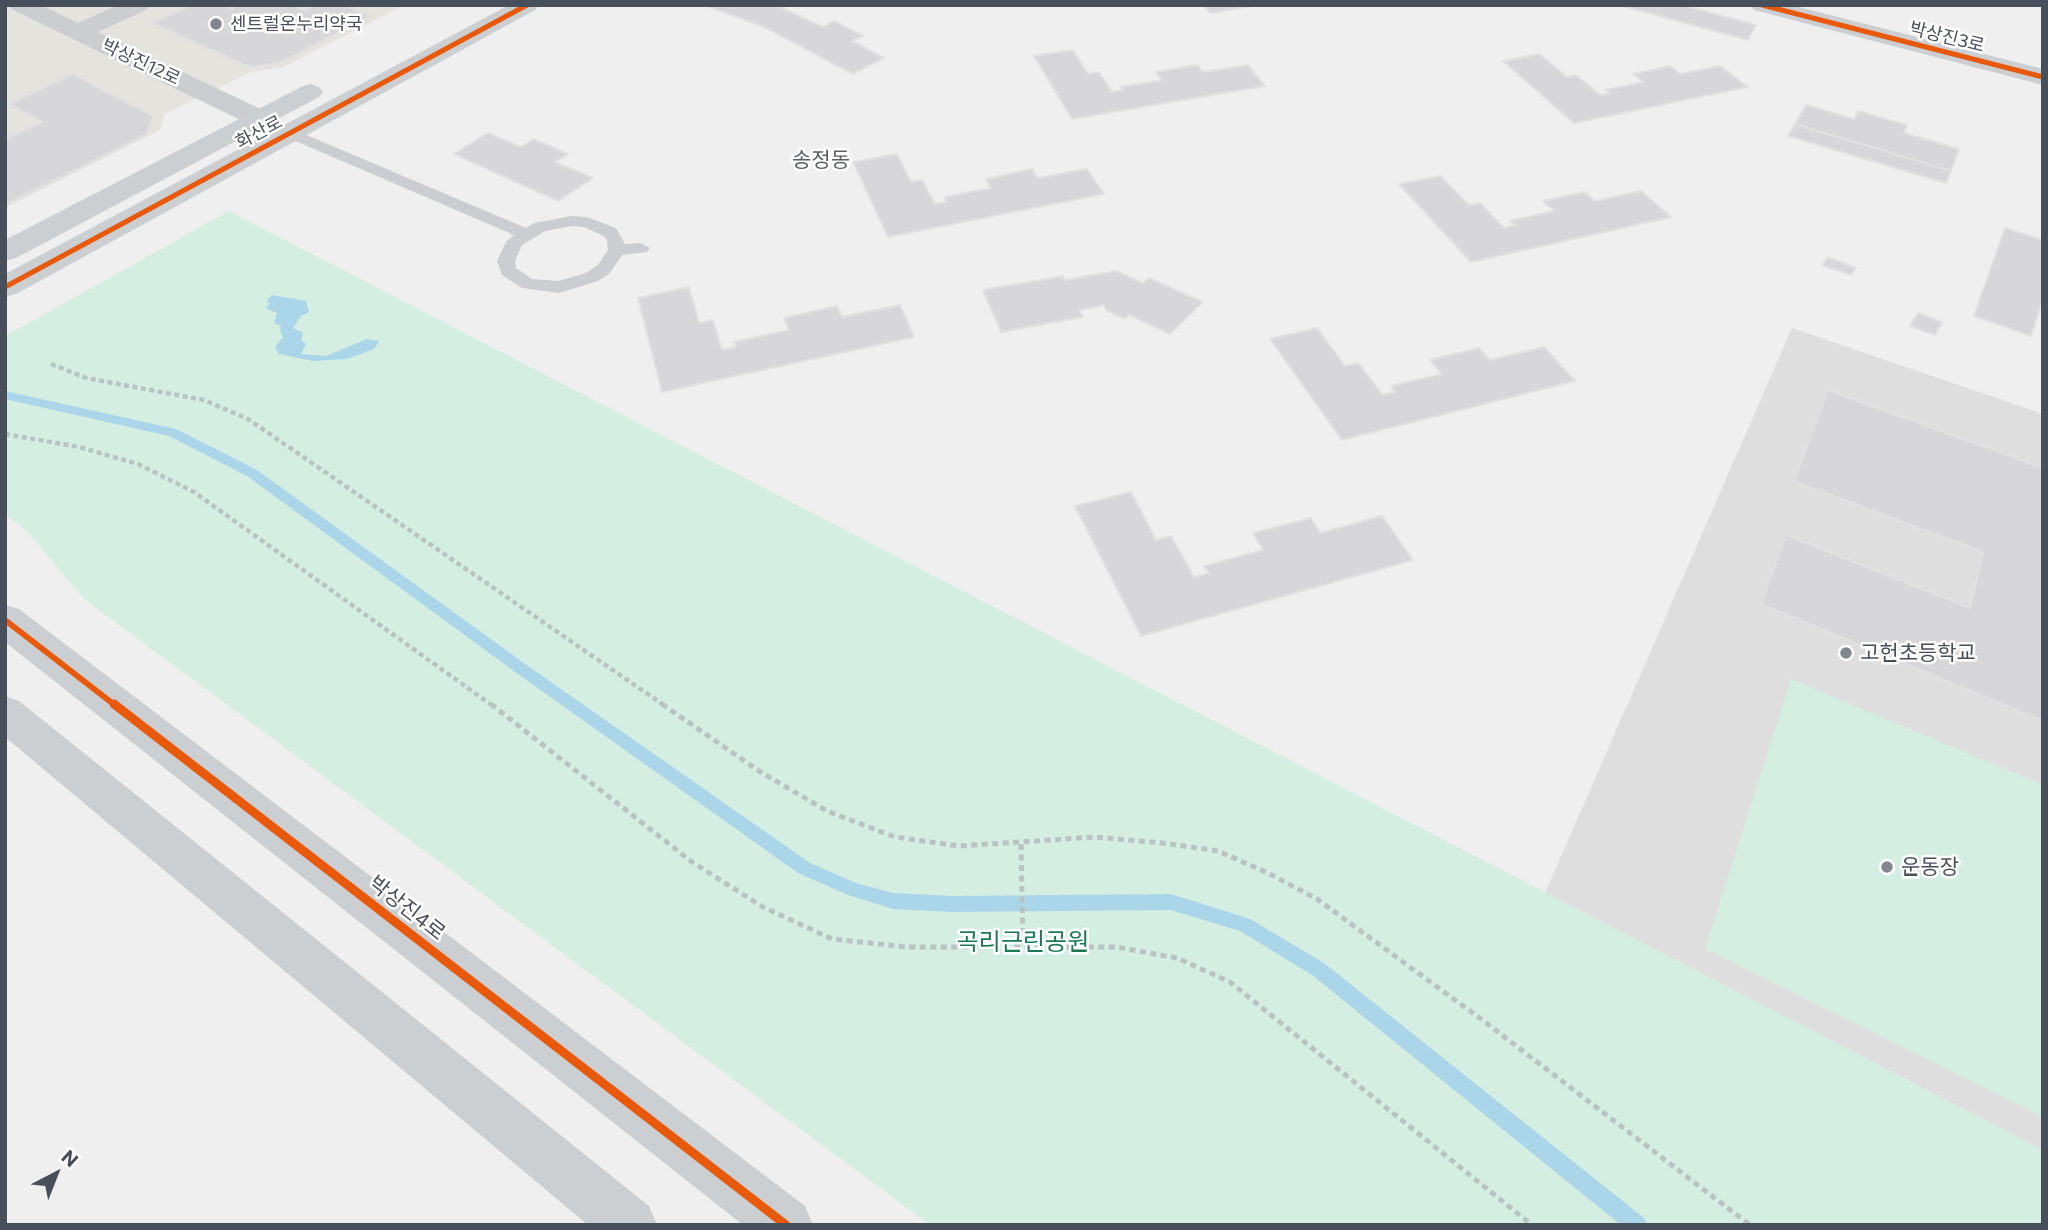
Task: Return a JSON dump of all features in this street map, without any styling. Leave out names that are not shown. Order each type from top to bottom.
[{"type":"street","name":"박상진12로","points":[[21,5],[260,118]]},
{"type":"street","points":[[78,32],[138,5]]},
{"type":"street","points":[[368,62],[476,5]]},
{"type":"street","name":"화산로","points":[[5,287],[527,5]]},
{"type":"street","name":"박상진3로","points":[[1762,5],[2043,77]]},
{"type":"street","name":"박상진3로","points":[[1817,5],[2043,62]]},
{"type":"street","name":"화산로","points":[[5,252],[332,81]]},
{"type":"street","name":"박상진4로","points":[[5,620],[786,1225]]},
{"type":"street","points":[[5,713],[630,1225]]},
{"type":"lane","points":[[290,133],[526,234]]},
{"type":"lane","points":[[587,222],[610,232],[616,240],[617,250],[604,269],[592,277],[559,286],[536,285],[516,278],[509,271],[506,261],[509,252],[526,234],[556,223],[587,222]]},
{"type":"lane","points":[[617,250],[641,248]]},
{"type":"path","points":[[51,364],[86,378],[204,400],[247,419],[759,771],[827,811],[895,837],[959,846],[1095,837],[1163,842],[1217,851],[1268,873],[1317,899],[1481,1019],[1750,1225]]},
{"type":"path","points":[[5,434],[79,447],[138,464],[194,492],[479,695],[692,862],[762,907],[832,939],[906,947],[1116,947],[1177,958],[1230,982],[1532,1225]]},
{"type":"path","points":[[1021,844],[1023,949]]},
{"type":"shaded area","points":[[5,5],[405,5],[281,68],[250,72],[165,114],[160,130],[5,208]]},
{"type":"shaded area","name":"고헌초등학교","points":[[1792,328],[2043,414],[2043,1150],[1545,893]]},
{"type":"green space","name":"곡리근린공원","points":[[229,211],[2043,1150],[2043,1225],[930,1225],[84,599],[26,530],[5,515],[5,336]]},
{"type":"green space","name":"운동장","points":[[1791,679],[2043,785],[2043,1117],[1705,949]]},
{"type":"water","points":[[272,295],[306,301],[309,312],[301,316],[293,328],[303,333],[301,340],[306,344],[301,354],[326,356],[367,339],[379,341],[374,349],[347,359],[313,361],[279,354],[275,347],[283,337],[281,326],[274,323],[277,313],[266,308],[270,303],[266,302]]},
{"type":"building","points":[[192,5],[223,5],[232,9],[239,5],[292,5],[304,10],[314,5],[344,5],[371,16],[279,63],[249,67],[152,23]]},
{"type":"building","points":[[704,5],[776,5],[823,27],[834,21],[863,36],[852,41],[884,58],[853,74],[764,27]]},
{"type":"building","points":[[1203,5],[1257,5],[1211,13]]},
{"type":"building","points":[[1619,5],[1682,5],[1756,25],[1748,40]]},
{"type":"building","points":[[1073,50],[1088,74],[1099,72],[1112,92],[1123,90],[1120,87],[1162,80],[1156,72],[1197,65],[1203,72],[1248,65],[1265,86],[1072,119],[1034,56]]},
{"type":"building","points":[[1539,54],[1567,77],[1576,75],[1600,95],[1610,93],[1605,90],[1643,82],[1633,74],[1670,66],[1680,74],[1720,66],[1748,87],[1574,123],[1503,61]]},
{"type":"building","points":[[73,74],[153,116],[146,135],[5,205],[5,139],[42,122],[9,104]]},
{"type":"building","points":[[1806,105],[1854,119],[1858,111],[1907,125],[1904,133],[1959,149],[1951,171],[1795,124]]},
{"type":"building","points":[[1795,124],[1951,171],[1946,183],[1788,136]]},
{"type":"building","points":[[488,133],[521,147],[534,139],[568,154],[555,162],[593,178],[558,201],[454,154]]},
{"type":"building","points":[[897,154],[911,182],[922,180],[935,204],[947,202],[945,197],[991,188],[986,179],[1032,169],[1037,178],[1087,169],[1104,194],[888,237],[853,162]]},
{"type":"building","points":[[1440,176],[1469,205],[1480,203],[1504,228],[1515,225],[1510,221],[1554,211],[1543,201],[1585,192],[1595,201],[1641,191],[1671,217],[1471,262],[1399,184]]},
{"type":"building","points":[[2005,228],[2043,240],[2043,299],[2031,336],[1974,316]]},
{"type":"building","points":[[1828,257],[1856,268],[1851,275],[1822,265]]},
{"type":"building","points":[[1116,271],[1143,283],[1149,278],[1203,302],[1170,334],[1129,315],[1125,319],[1106,310],[1104,305],[1079,310],[1083,317],[1001,332],[983,290],[1063,276],[1065,280]]},
{"type":"building","points":[[689,287],[699,323],[713,320],[722,350],[736,347],[734,342],[789,330],[784,318],[837,306],[842,317],[900,305],[914,337],[662,392],[638,298]]},
{"type":"building","points":[[1918,313],[1942,322],[1935,335],[1910,326]]},
{"type":"building","points":[[1317,328],[1345,366],[1358,363],[1383,395],[1395,392],[1391,386],[1442,374],[1430,360],[1479,348],[1490,360],[1544,347],[1575,381],[1342,440],[1270,339]]},
{"type":"building","points":[[1828,390],[2043,468],[2043,721],[1761,604],[1786,535],[1970,608],[1983,552],[1794,481]]},
{"type":"building","points":[[1131,492],[1156,540],[1171,536],[1194,577],[1209,573],[1204,566],[1263,550],[1253,533],[1311,518],[1320,533],[1382,516],[1413,560],[1141,636],[1075,506]]},
{"type":"waterway","points":[[5,395],[172,432],[252,473],[523,670],[804,868],[854,890],[893,901],[953,904],[1171,902],[1244,925],[1318,969],[1637,1225]]},
{"type":"cycle path","points":[[5,287],[527,5]]},
{"type":"cycle path","points":[[1762,5],[2043,77]]},
{"type":"cycle path","points":[[5,620],[786,1225]]},
{"type":"place","name":"센트럴온누리약국","points":[[216,24]]},
{"type":"place","name":"고헌초등학교","points":[[1846,653]]},
{"type":"place","name":"운동장","points":[[1887,867]]},
{"type":"district","name":"송정동","points":[[821,160]]}]
